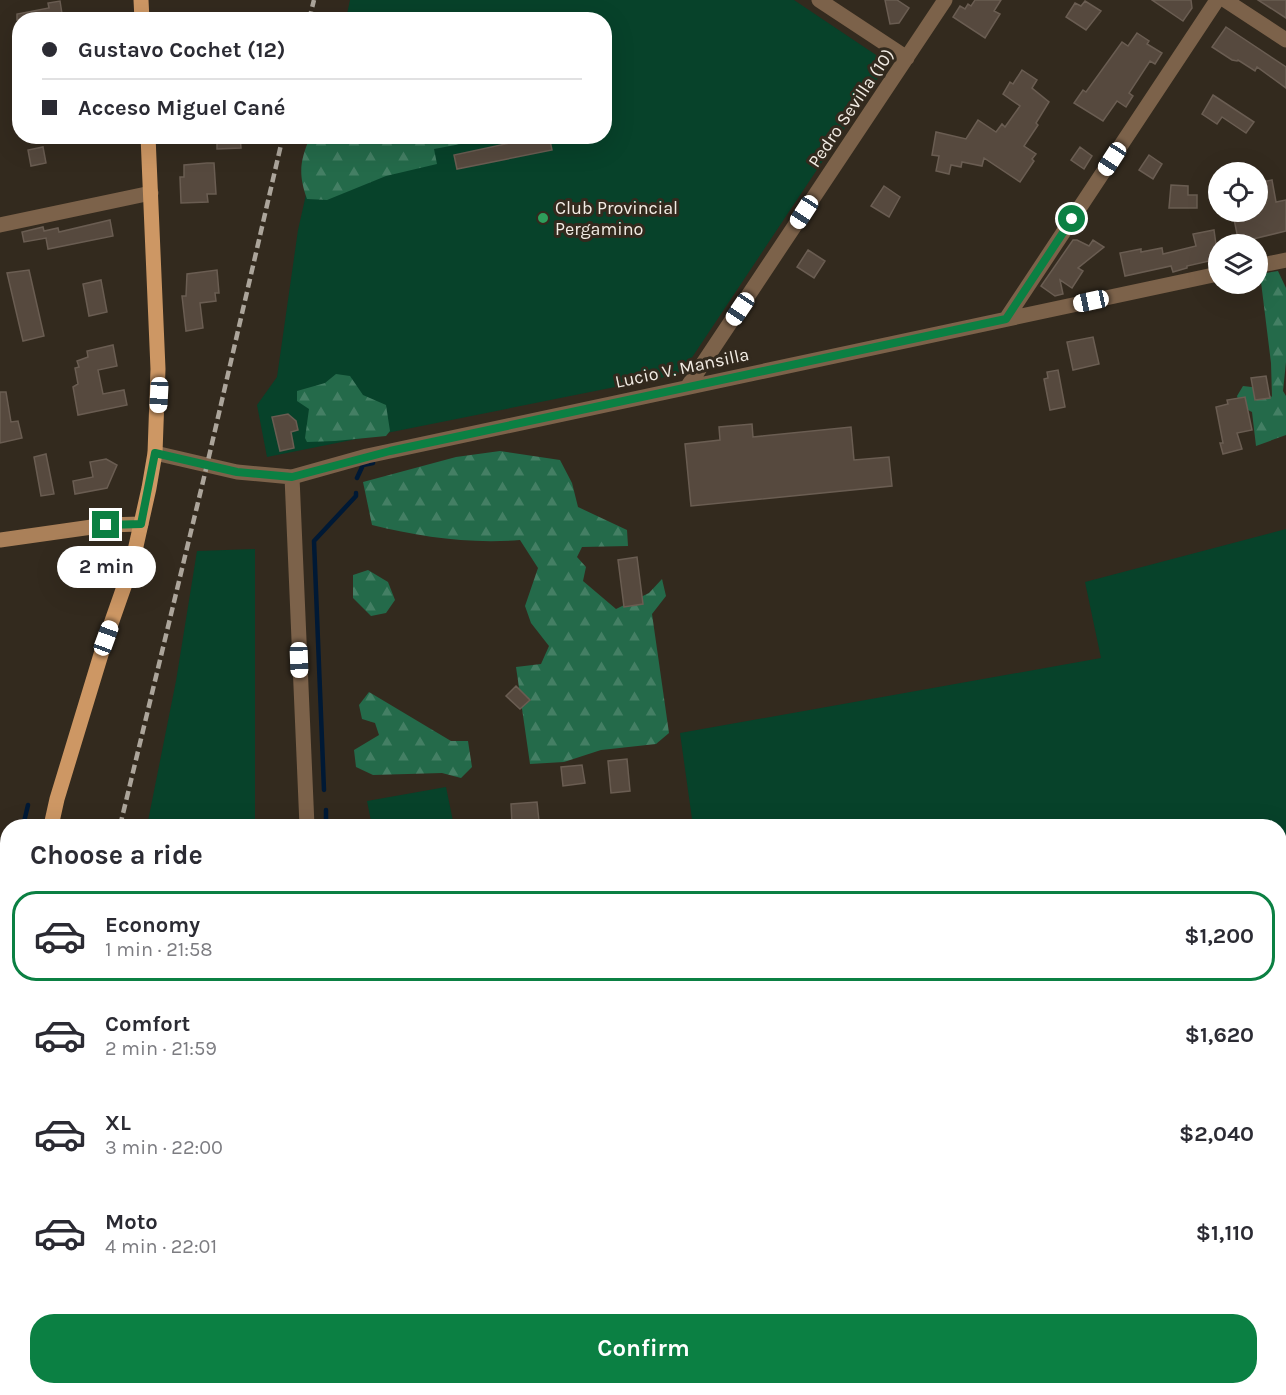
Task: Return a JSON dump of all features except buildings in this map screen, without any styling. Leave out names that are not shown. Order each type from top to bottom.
[{"type":"main road","points":[[53,819],[106,638],[132,564],[155,453],[158,369],[148,144]]},
{"type":"main road","points":[[0,540],[106,525],[141,524]]},
{"type":"street","points":[[819,0],[907,58]]},
{"type":"street","name":"Pedro Sevilla (10)","points":[[688,386],[945,0]]},
{"type":"street","points":[[1006,319],[1217,0]]},
{"type":"street","points":[[1224,0],[1286,40]]},
{"type":"street","points":[[0,225],[151,193]]},
{"type":"street","points":[[1268,264],[1286,260]]},
{"type":"street","name":"Lucio V. Mansilla","points":[[155,453],[237,472],[292,477],[367,456],[1208,276]]},
{"type":"street","points":[[292,477],[307,819]]},
{"type":"green space","name":"Club Provincial Pergamino","points":[[350,0],[794,0],[888,63],[685,368],[675,375],[267,457],[257,405],[277,377],[298,230],[317,144],[612,144],[612,12],[347,12]]},
{"type":"green space","points":[[307,144],[461,144],[434,149],[437,164],[386,176],[327,200],[307,199],[301,175]]},
{"type":"green space","points":[[1278,271],[1286,288],[1286,362],[1283,391],[1286,396],[1286,435],[1256,446],[1252,412],[1240,406],[1237,396],[1243,386],[1260,388],[1272,397],[1271,363],[1262,294],[1268,294],[1268,273]]},
{"type":"green space","points":[[336,374],[350,376],[363,395],[386,405],[390,431],[386,436],[307,442],[305,438],[309,409],[297,401],[297,391],[325,383]]},
{"type":"green space","points":[[500,451],[560,460],[572,483],[578,507],[627,530],[628,546],[582,547],[577,557],[586,567],[583,581],[616,609],[649,593],[662,579],[666,596],[652,614],[669,733],[656,744],[601,750],[564,762],[530,764],[516,667],[541,664],[549,646],[531,623],[525,606],[538,568],[520,540],[482,541],[445,538],[372,525],[363,482],[456,457]]},
{"type":"green space","points":[[1286,529],[1286,819],[692,819],[680,733],[1101,658],[1085,582]]},
{"type":"green space","points":[[255,549],[255,819],[148,819],[176,681],[197,551]]},
{"type":"green space","points":[[368,570],[388,582],[395,600],[386,613],[371,616],[353,598],[353,575]]},
{"type":"green space","points":[[369,692],[451,741],[468,741],[472,767],[461,778],[442,773],[373,775],[356,767],[354,750],[379,735],[375,723],[362,719],[359,705]]},
{"type":"green space","points":[[446,787],[453,819],[371,819],[367,801]]},
{"type":"waterway","points":[[357,478],[363,465],[373,463]]},
{"type":"waterway","points":[[324,790],[314,541],[356,496],[356,493]]},
{"type":"waterway","points":[[25,819],[28,805]]},
{"type":"waterway","points":[[326,810],[326,819]]},
{"type":"railway","points":[[311,12],[314,0]]},
{"type":"railway","points":[[122,819],[281,144]]},
{"type":"place","name":"Club Provincial Pergamino","points":[[543,218]]},
{"type":"route","points":[[106,525],[141,524],[155,453],[237,472],[292,477],[367,456],[1006,319],[1072,219]]}]
